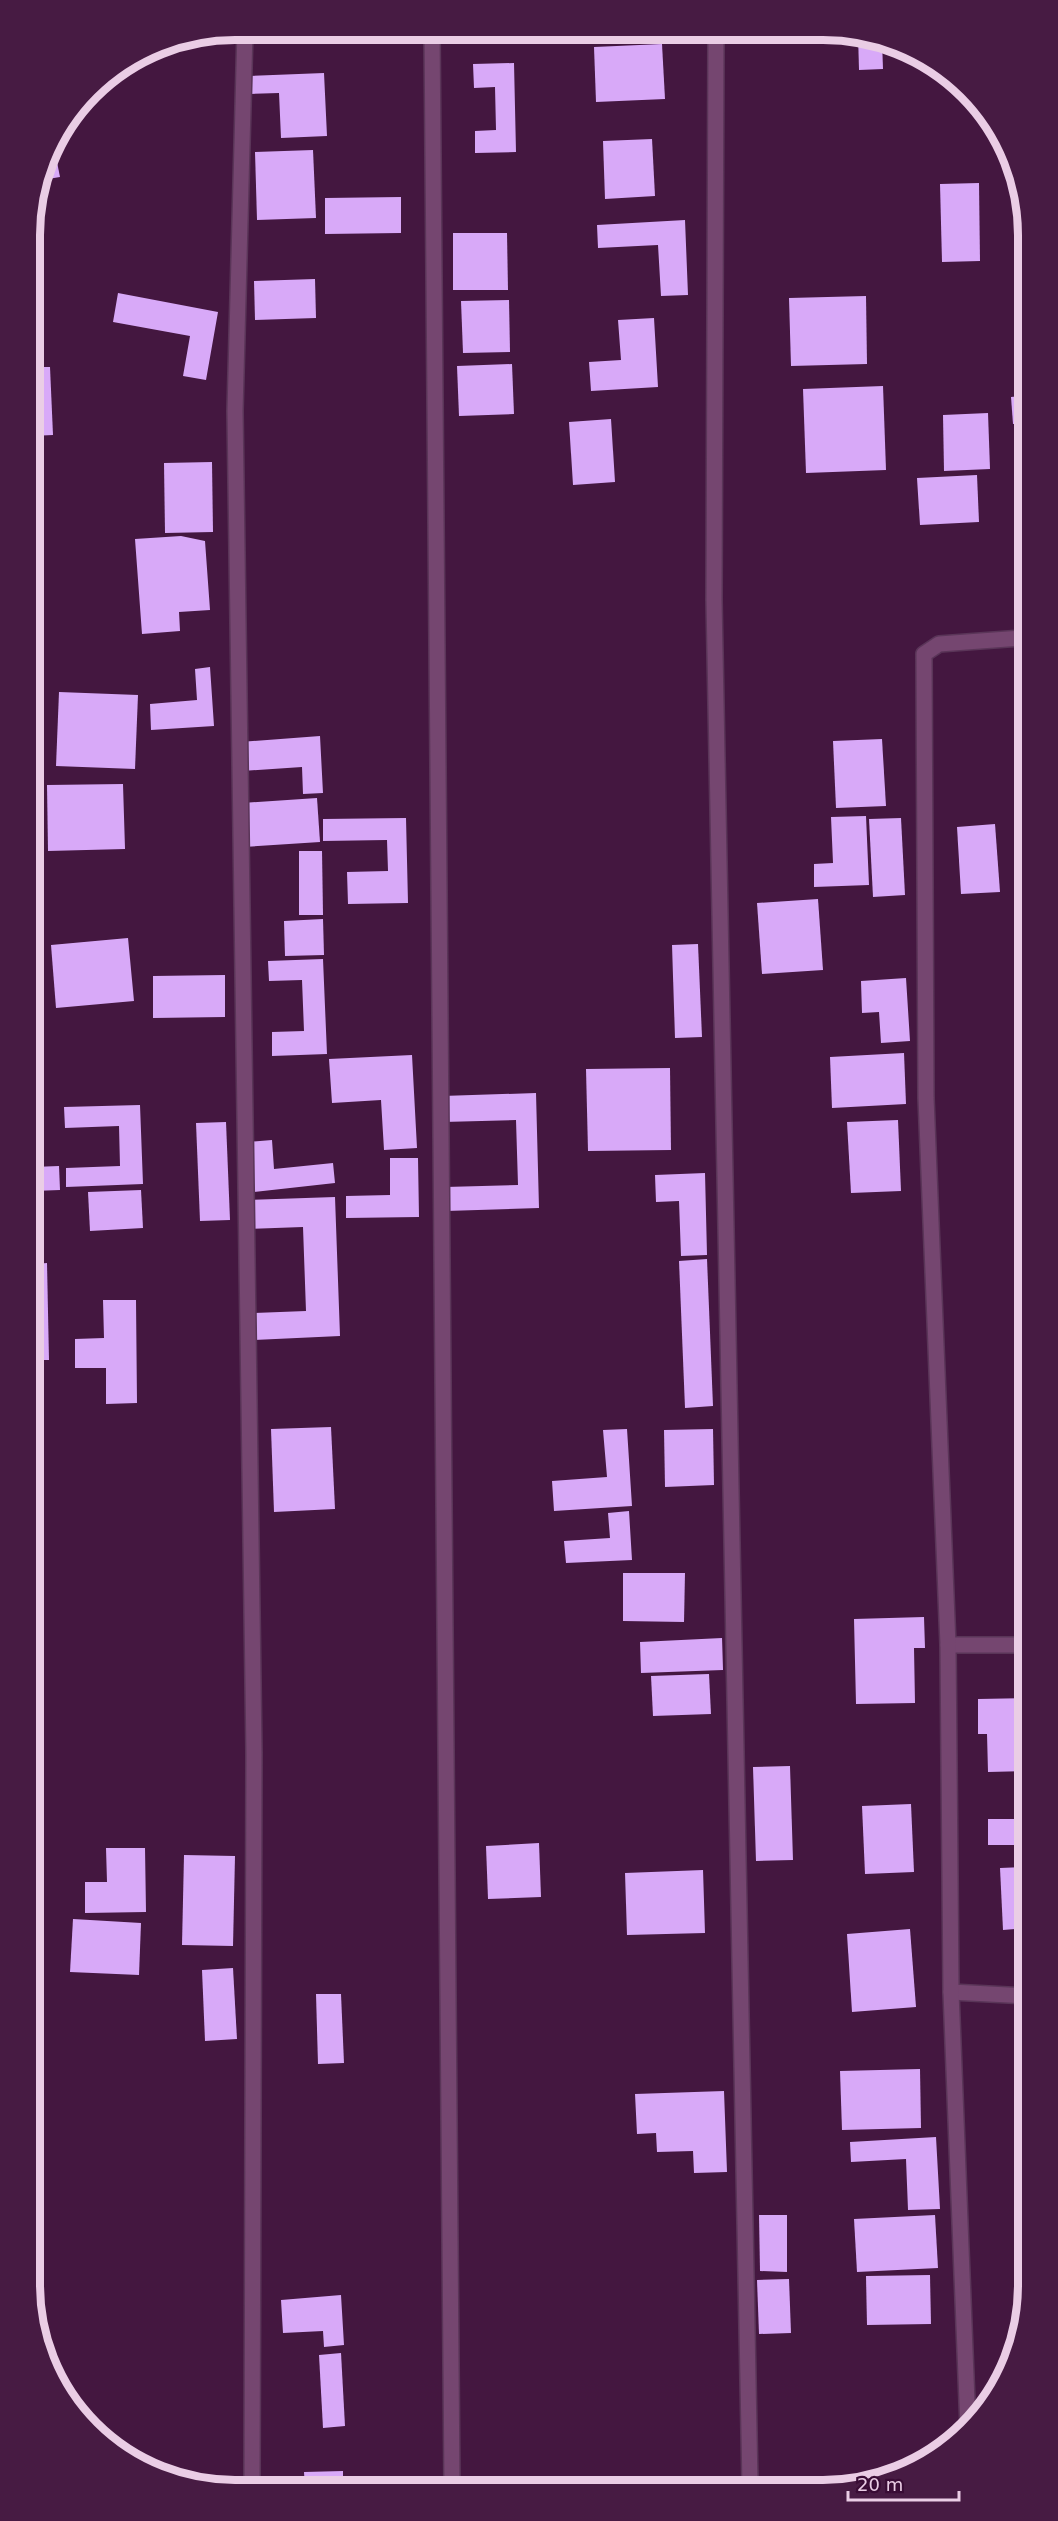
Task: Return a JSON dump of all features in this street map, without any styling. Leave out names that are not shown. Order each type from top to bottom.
[{"type":"street","points":[[716,40],[714,600],[750,2480]]},
{"type":"street","points":[[245,41],[235,411],[254,1753],[252,2480]]},
{"type":"street","points":[[432,41],[452,2480]]},
{"type":"street","points":[[968,2415],[951,1992],[948,1645],[926,1098],[924,654],[939,644],[968,640],[1018,638]]},
{"type":"street","points":[[948,1645],[1017,1645]]},
{"type":"street","points":[[951,1992],[1017,1995]]},
{"type":"building","points":[[662,44],[665,99],[596,102],[594,47]]},
{"type":"building","points":[[858,44],[882,50],[883,69],[859,70]]},
{"type":"building","points":[[514,63],[516,152],[475,153],[475,131],[496,130],[495,87],[474,88],[473,64]]},
{"type":"building","points":[[324,73],[327,136],[281,138],[279,93],[250,94],[249,76]]},
{"type":"building","points":[[652,139],[655,196],[605,199],[603,141]]},
{"type":"building","points":[[313,150],[316,218],[257,220],[255,152]]},
{"type":"building","points":[[56,158],[60,177],[49,179]]},
{"type":"building","points":[[979,183],[980,261],[942,262],[940,184]]},
{"type":"building","points":[[401,197],[401,233],[325,234],[325,198]]},
{"type":"building","points":[[685,220],[688,295],[661,296],[658,245],[598,248],[597,225]]},
{"type":"building","points":[[453,233],[507,233],[508,290],[453,290]]},
{"type":"building","points":[[315,279],[316,318],[255,320],[254,281]]},
{"type":"building","points":[[118,293],[218,312],[206,380],[183,376],[190,336],[113,322]]},
{"type":"building","points":[[866,296],[867,364],[791,366],[789,298]]},
{"type":"building","points":[[509,300],[510,352],[463,353],[461,301]]},
{"type":"building","points":[[654,318],[658,387],[591,391],[589,362],[621,360],[618,320]]},
{"type":"building","points":[[512,364],[514,414],[459,416],[457,366]]},
{"type":"building","points":[[41,367],[50,367],[53,435],[41,436]]},
{"type":"building","points":[[883,386],[886,470],[806,473],[803,389]]},
{"type":"building","points":[[1018,396],[1018,423],[1013,424],[1011,397]]},
{"type":"building","points":[[988,413],[990,469],[944,471],[943,415]]},
{"type":"building","points":[[611,419],[615,482],[573,485],[569,422]]},
{"type":"building","points":[[212,462],[213,532],[165,533],[164,463]]},
{"type":"building","points":[[977,475],[979,522],[920,525],[917,478]]},
{"type":"building","points":[[181,536],[205,541],[210,610],[179,612],[180,631],[142,634],[135,539]]},
{"type":"building","points":[[210,667],[214,726],[151,730],[150,704],[197,700],[195,669]]},
{"type":"building","points":[[59,692],[138,695],[135,769],[56,766]]},
{"type":"building","points":[[320,736],[323,793],[303,794],[302,767],[242,771],[240,742]]},
{"type":"building","points":[[882,739],[886,806],[836,808],[833,741]]},
{"type":"building","points":[[123,784],[125,849],[48,851],[47,785]]},
{"type":"building","points":[[317,798],[320,842],[244,847],[242,803]]},
{"type":"building","points":[[866,816],[869,885],[814,887],[814,864],[833,863],[831,817]]},
{"type":"building","points":[[406,818],[408,903],[348,904],[347,872],[388,871],[387,840],[323,841],[323,819]]},
{"type":"building","points":[[901,818],[905,895],[873,897],[869,819]]},
{"type":"building","points":[[995,824],[1000,892],[961,894],[957,827]]},
{"type":"building","points":[[299,851],[322,851],[323,915],[299,915]]},
{"type":"building","points":[[818,899],[823,970],[762,974],[757,903]]},
{"type":"building","points":[[323,919],[324,955],[285,956],[284,921]]},
{"type":"building","points":[[128,938],[134,1001],[56,1008],[51,945]]},
{"type":"building","points":[[698,944],[702,1037],[675,1038],[672,945]]},
{"type":"building","points":[[323,959],[327,1054],[272,1056],[272,1032],[304,1031],[302,980],[269,981],[268,961]]},
{"type":"building","points":[[225,975],[225,1017],[153,1018],[153,976]]},
{"type":"building","points":[[906,978],[910,1041],[881,1043],[879,1012],[862,1013],[861,981]]},
{"type":"building","points":[[904,1053],[906,1104],[832,1108],[830,1057]]},
{"type":"building","points":[[412,1055],[417,1148],[384,1150],[381,1100],[332,1103],[329,1059]]},
{"type":"building","points":[[670,1068],[671,1150],[588,1151],[586,1069]]},
{"type":"building","points":[[536,1093],[539,1208],[446,1211],[445,1187],[518,1185],[516,1120],[443,1122],[442,1096]]},
{"type":"building","points":[[140,1105],[143,1184],[66,1187],[66,1168],[120,1166],[119,1126],[65,1128],[64,1107]]},
{"type":"building","points":[[898,1120],[901,1191],[851,1193],[847,1122]]},
{"type":"building","points":[[226,1122],[230,1220],[200,1221],[196,1123]]},
{"type":"building","points":[[272,1140],[274,1169],[333,1163],[335,1183],[253,1192],[248,1142]]},
{"type":"building","points":[[390,1158],[418,1158],[419,1217],[346,1218],[346,1196],[390,1195]]},
{"type":"building","points":[[59,1166],[60,1190],[41,1191],[41,1167]]},
{"type":"building","points":[[705,1173],[707,1255],[681,1256],[679,1201],[656,1202],[655,1175]]},
{"type":"building","points":[[141,1190],[143,1228],[90,1231],[88,1192]]},
{"type":"building","points":[[335,1197],[340,1336],[252,1340],[252,1313],[306,1311],[303,1227],[248,1229],[247,1200]]},
{"type":"building","points":[[707,1259],[713,1406],[685,1408],[679,1261]]},
{"type":"building","points":[[47,1263],[49,1360],[40,1360],[40,1264]]},
{"type":"building","points":[[103,1300],[136,1300],[137,1403],[106,1404],[106,1368],[75,1368],[75,1339],[104,1338]]},
{"type":"building","points":[[331,1427],[335,1509],[274,1512],[271,1429]]},
{"type":"building","points":[[627,1429],[632,1506],[554,1511],[552,1481],[607,1477],[603,1430]]},
{"type":"building","points":[[713,1429],[714,1485],[665,1487],[664,1430]]},
{"type":"building","points":[[629,1511],[632,1560],[566,1563],[564,1541],[610,1538],[608,1513]]},
{"type":"building","points":[[623,1573],[685,1573],[684,1622],[623,1621]]},
{"type":"building","points":[[924,1617],[925,1648],[914,1648],[915,1703],[856,1704],[854,1619]]},
{"type":"building","points":[[722,1638],[723,1670],[641,1673],[640,1642]]},
{"type":"building","points":[[709,1674],[711,1714],[653,1716],[651,1676]]},
{"type":"building","points":[[1017,1698],[1017,1771],[988,1772],[987,1734],[978,1734],[978,1699]]},
{"type":"building","points":[[790,1766],[793,1860],[756,1861],[753,1767]]},
{"type":"building","points":[[911,1804],[914,1872],[865,1874],[862,1806]]},
{"type":"building","points":[[1017,1814],[1017,1845],[988,1845],[988,1819],[1017,1819]]},
{"type":"building","points":[[539,1843],[541,1897],[488,1899],[486,1846]]},
{"type":"building","points":[[106,1848],[145,1848],[146,1912],[85,1913],[85,1882],[107,1882]]},
{"type":"building","points":[[184,1855],[235,1856],[233,1946],[182,1945]]},
{"type":"building","points":[[1017,1867],[1017,1929],[1003,1930],[1000,1868]]},
{"type":"building","points":[[703,1870],[705,1933],[627,1935],[625,1873]]},
{"type":"building","points":[[73,1919],[141,1923],[139,1975],[70,1972]]},
{"type":"building","points":[[910,1929],[916,2007],[852,2012],[847,1934]]},
{"type":"building","points":[[233,1968],[237,2039],[205,2041],[202,1970]]},
{"type":"building","points":[[316,1994],[341,1994],[344,2063],[318,2064]]},
{"type":"building","points":[[920,2069],[921,2128],[842,2130],[840,2071]]},
{"type":"building","points":[[724,2091],[727,2172],[694,2173],[693,2151],[657,2152],[656,2133],[637,2134],[635,2094]]},
{"type":"building","points":[[936,2137],[940,2209],[908,2210],[906,2159],[851,2162],[850,2142]]},
{"type":"building","points":[[759,2215],[787,2215],[787,2272],[760,2271]]},
{"type":"building","points":[[935,2215],[938,2268],[857,2272],[854,2219]]},
{"type":"building","points":[[930,2275],[931,2324],[867,2325],[866,2276]]},
{"type":"building","points":[[789,2279],[791,2333],[759,2334],[757,2280]]},
{"type":"building","points":[[341,2295],[344,2345],[324,2347],[323,2331],[283,2333],[281,2300]]},
{"type":"building","points":[[341,2353],[345,2426],[323,2428],[319,2355]]},
{"type":"building","points":[[343,2471],[343,2480],[305,2480],[304,2472]]}]
